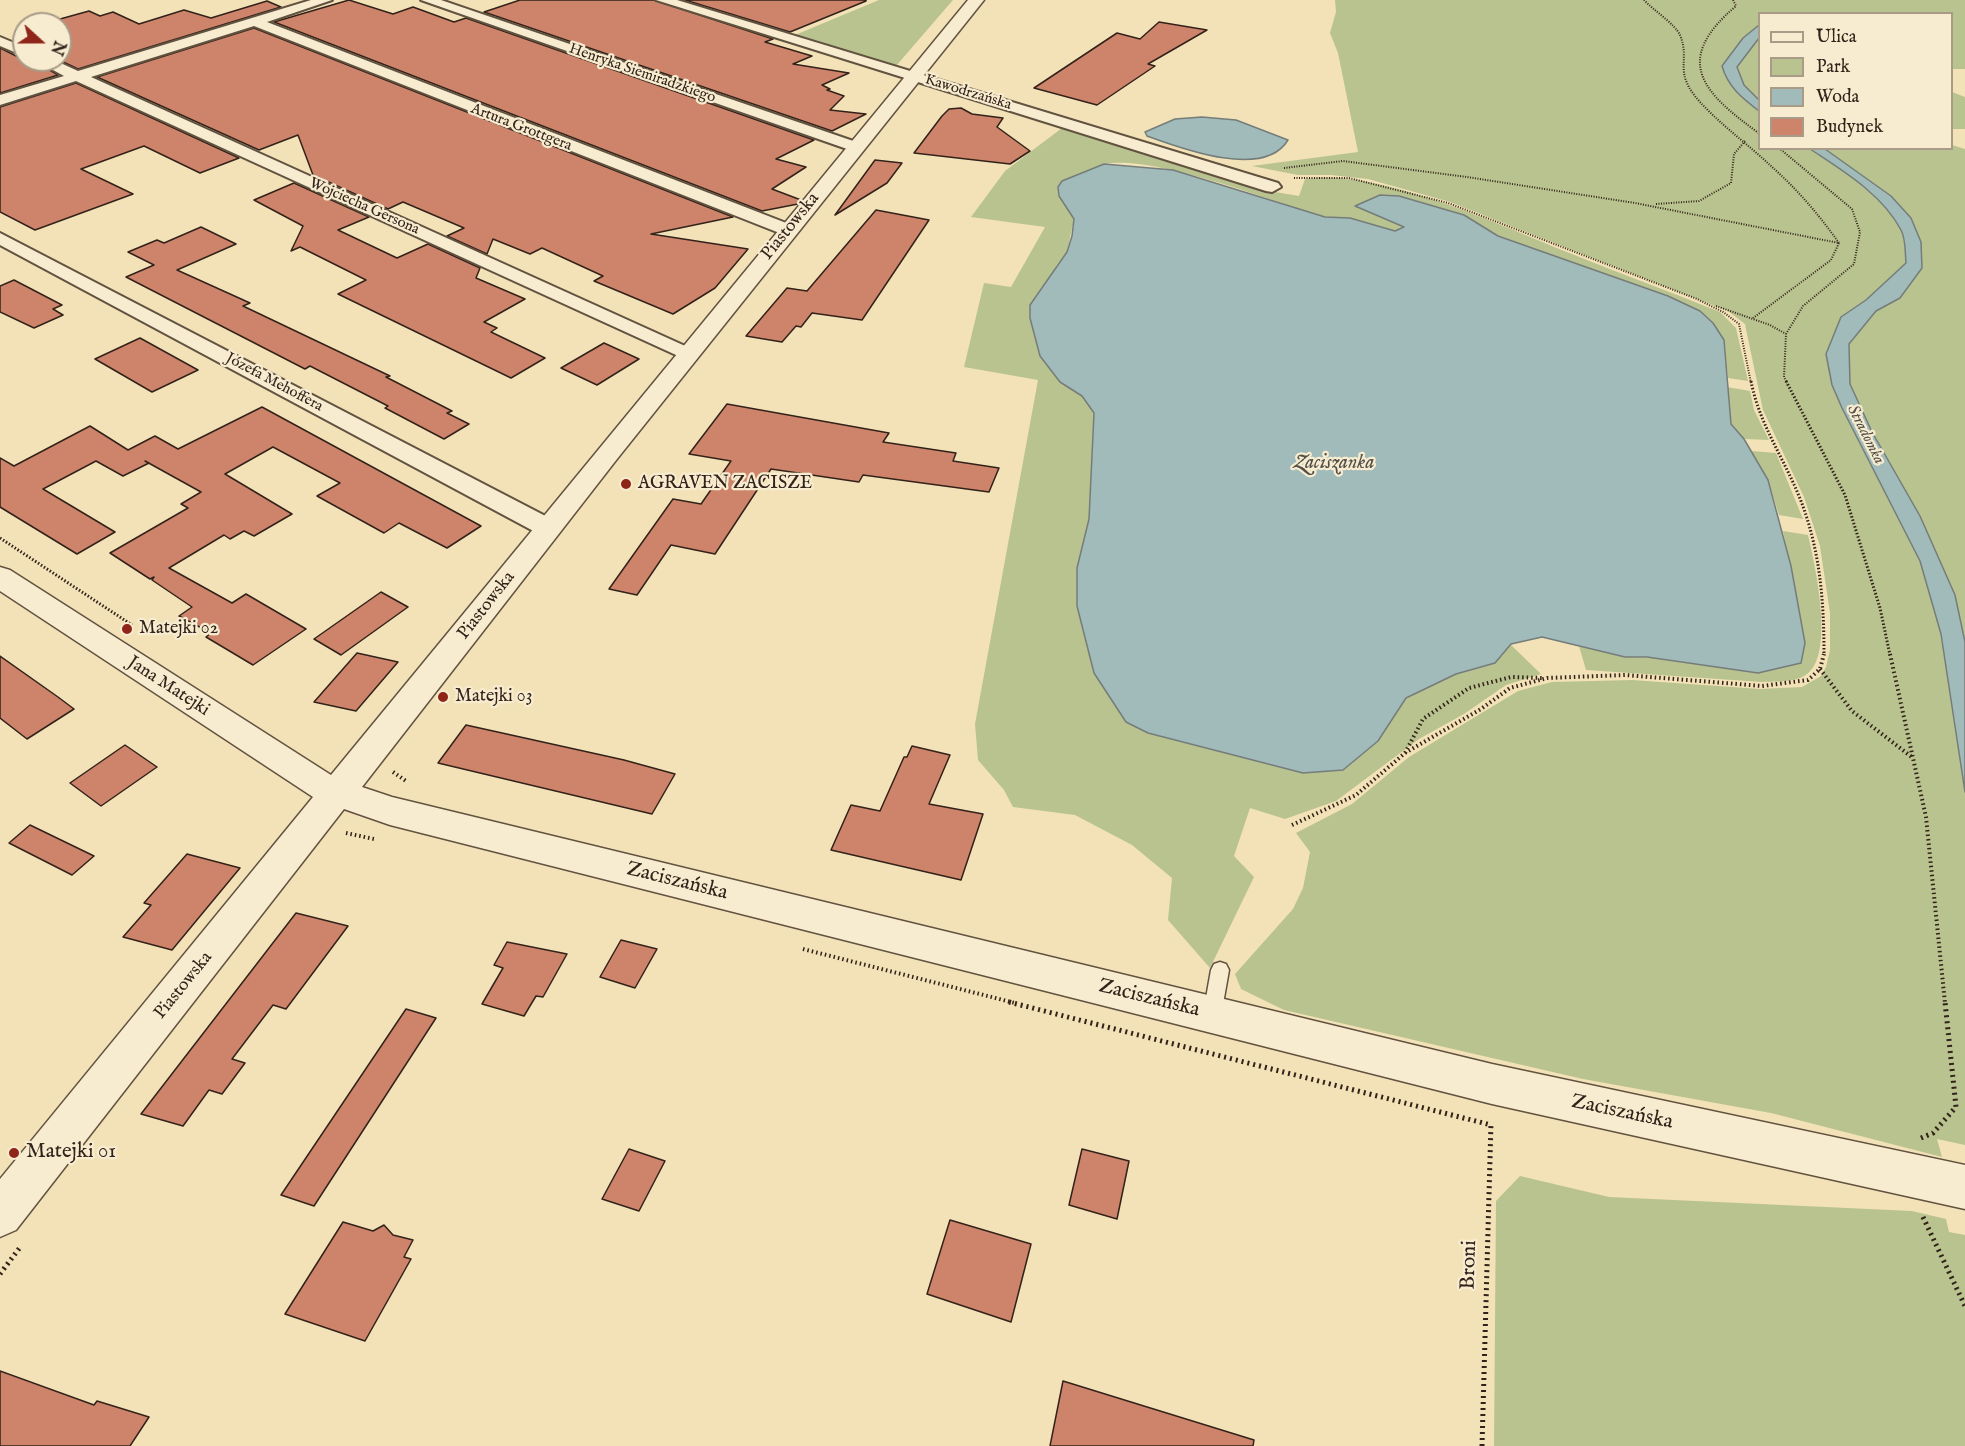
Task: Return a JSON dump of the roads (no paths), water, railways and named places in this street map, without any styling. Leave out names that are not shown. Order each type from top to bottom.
[{"type":"street","points":[[0,100],[325,0]]},
{"type":"street","name":"Henryka Siemiradzkiego","points":[[428,0],[856,147]]},
{"type":"street","name":"Kawodrzańska","points":[[663,0],[1272,187]]},
{"type":"street","name":"Piastowska","points":[[0,1214],[687,354],[976,0]]},
{"type":"street","name":"Artura Grottgera","points":[[255,22],[788,230]]},
{"type":"street","name":"Wojciecha Gersona","points":[[68,72],[687,354]]},
{"type":"street","name":"Józefa Mehoffera","points":[[0,238],[548,528]]},
{"type":"street","name":"Jana Matejki","points":[[0,577],[287,764],[323,786],[338,792]]},
{"type":"street","name":"Zaciszańska","points":[[338,792],[390,811],[1492,1084],[1965,1187]]},
{"type":"lane","points":[[1212,1015],[1221,970]]},
{"type":"water","points":[[1758,26],[1758,39],[1737,67],[1744,85],[1758,99],[1758,110],[1741,97],[1732,86],[1722,66],[1743,38]]},
{"type":"water","points":[[1202,117],[1236,120],[1288,140],[1276,152],[1260,158],[1242,159],[1200,153],[1147,136],[1145,132],[1175,119]]},
{"type":"water","name":"Stradomka","points":[[1811,150],[1826,150],[1891,196],[1911,218],[1921,242],[1922,268],[1900,298],[1876,311],[1849,344],[1850,384],[1872,432],[1920,516],[1955,595],[1965,642],[1965,792],[1941,634],[1920,561],[1842,408],[1832,385],[1826,354],[1841,317],[1866,300],[1906,263],[1904,238],[1893,217],[1873,194]]},
{"type":"water","name":"Zaciszanka","points":[[1104,164],[1173,170],[1325,217],[1350,218],[1395,231],[1404,227],[1355,206],[1380,195],[1399,196],[1464,215],[1498,236],[1668,296],[1700,311],[1713,323],[1724,340],[1731,424],[1744,439],[1768,480],[1791,566],[1805,643],[1801,663],[1758,673],[1647,657],[1625,657],[1542,637],[1511,644],[1495,663],[1456,674],[1406,698],[1378,741],[1343,770],[1303,773],[1148,733],[1126,722],[1094,673],[1077,606],[1077,568],[1089,519],[1094,413],[1082,396],[1060,382],[1040,356],[1030,318],[1030,305],[1067,252],[1072,236],[1074,219],[1059,196],[1058,187],[1062,181]]},
{"type":"place","name":"AGRAVEN ZACISZE","points":[[626,484]]},
{"type":"place","name":"Matejki 02","points":[[127,629]]},
{"type":"place","name":"Matejki 03","points":[[443,697]]},
{"type":"place","name":"Matejki 01","points":[[14,1153]]}]
